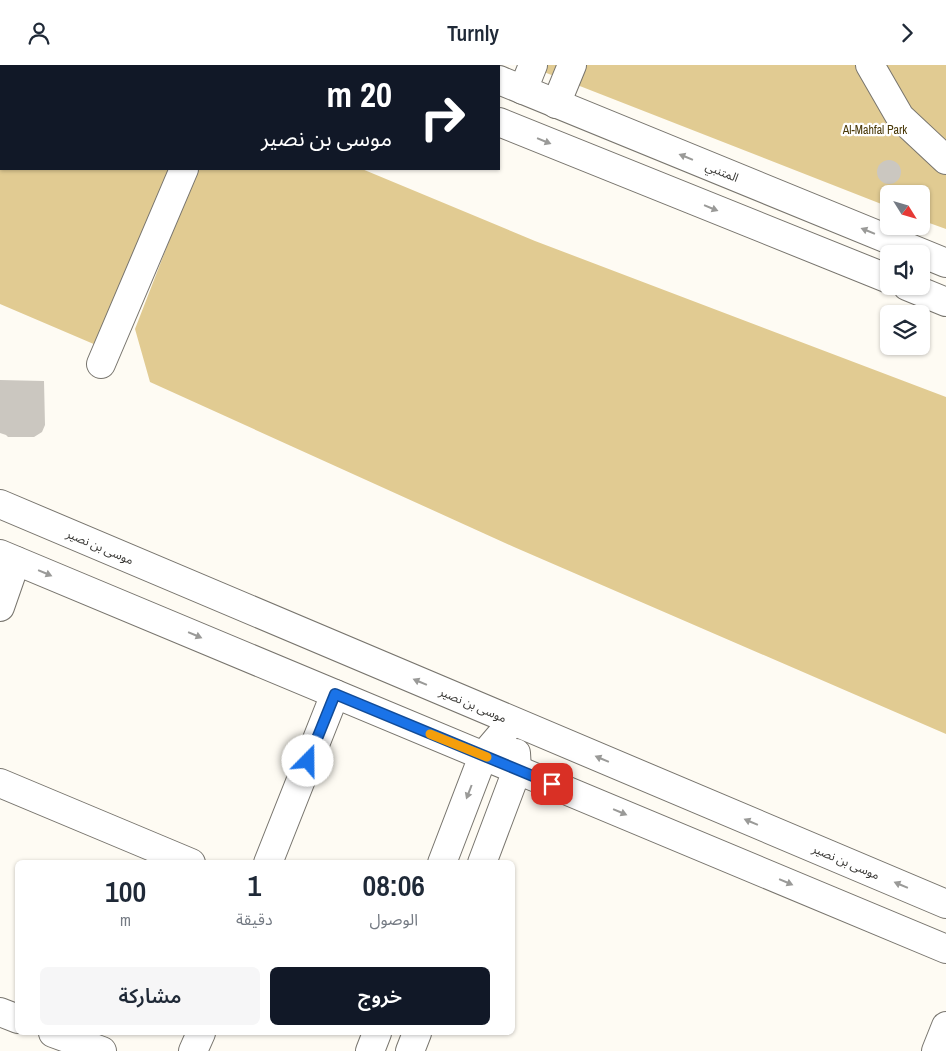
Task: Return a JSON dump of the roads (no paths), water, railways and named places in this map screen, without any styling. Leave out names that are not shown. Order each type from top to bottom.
[{"type":"street","points":[[511,85],[533,65]]},
{"type":"street","points":[[556,104],[572,65]]},
{"type":"street","points":[[870,65],[900,117],[946,160]]},
{"type":"street","name":"المتنبي","points":[[511,85],[946,263]]},
{"type":"street","points":[[500,122],[880,275]]},
{"type":"street","points":[[101,364],[184,170]]},
{"type":"street","points":[[929,295],[946,302]]},
{"type":"street","name":"موسى بن نصير","points":[[0,504],[946,904]]},
{"type":"street","points":[[0,607],[8,558],[946,949]]},
{"type":"street","points":[[269,860],[335,694]]},
{"type":"street","points":[[443,860],[483,755],[512,722]]},
{"type":"street","points":[[483,860],[517,770],[512,722]]},
{"type":"street","points":[[0,783],[185,860]]},
{"type":"street","points":[[0,1013],[15,1018]]},
{"type":"street","points":[[936,1051],[946,1026]]},
{"type":"street","points":[[58,1035],[102,1051]]},
{"type":"street","points":[[193,1051],[199,1035]]},
{"type":"street","points":[[370,1051],[376,1035]]},
{"type":"street","points":[[410,1051],[416,1035]]},
{"type":"park label","name":"Al-Mahfal Park","points":[[875,130]]}]
